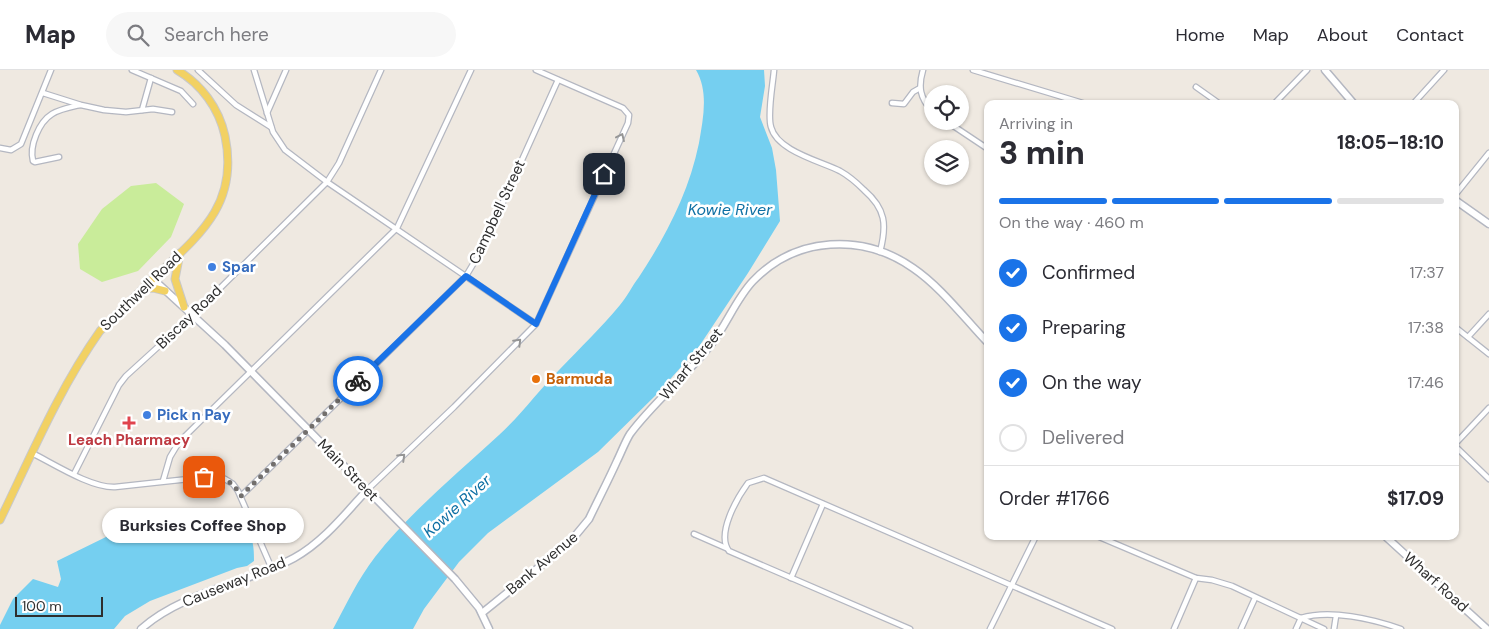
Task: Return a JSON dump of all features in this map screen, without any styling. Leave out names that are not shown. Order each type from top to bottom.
[{"type":"main road","name":"Southwell Road","points":[[0,520],[68,380],[93,340],[204,229],[218,206],[227,178],[228,158],[222,124],[212,103],[199,88],[177,70]]},
{"type":"main road","points":[[180,253],[175,279],[184,307]]},
{"type":"main road","points":[[143,289],[157,288],[165,291]]},
{"type":"street","points":[[0,148],[11,150],[20,146],[51,70]]},
{"type":"street","points":[[132,70],[181,91],[193,104]]},
{"type":"street","points":[[198,70],[236,105],[272,128]]},
{"type":"street","points":[[254,70],[272,128],[277,140],[285,150],[327,182],[536,324]]},
{"type":"street","points":[[267,113],[286,70]]},
{"type":"street","name":"Biscay Road","points":[[74,474],[119,385],[126,376],[193,315],[327,182],[339,163],[381,70]]},
{"type":"street","points":[[163,481],[170,457],[179,442],[396,228],[470,70]]},
{"type":"street","points":[[368,490],[536,324],[628,123],[629,115],[623,108],[536,70]]},
{"type":"street","points":[[774,70],[770,121],[774,133],[782,143],[845,174],[869,194],[882,214],[884,222],[884,238],[880,252],[904,262],[919,272],[984,339]]},
{"type":"street","points":[[923,70],[920,88],[924,99]]},
{"type":"street","points":[[973,70],[1071,100]]},
{"type":"street","points":[[1278,100],[1307,70]]},
{"type":"street","points":[[1326,70],[1351,100]]},
{"type":"street","points":[[1416,100],[1444,70]]},
{"type":"street","points":[[142,110],[151,78]]},
{"type":"street","name":"Campbell Street","points":[[241,496],[466,276],[481,252],[558,80]]},
{"type":"street","points":[[1196,87],[1214,100]]},
{"type":"street","points":[[892,103],[904,104],[913,92],[920,88]]},
{"type":"street","points":[[43,92],[81,105],[115,112],[153,109],[172,112]]},
{"type":"street","points":[[59,157],[33,161],[32,149],[39,130],[54,112],[81,105]]},
{"type":"street","points":[[960,130],[984,145]]},
{"type":"street","points":[[1459,190],[1489,153]]},
{"type":"street","points":[[1459,203],[1489,224]]},
{"type":"street","name":"Wharf Street","points":[[636,427],[708,348],[752,282],[770,266],[807,248],[827,244],[856,245],[880,252]]},
{"type":"street","name":"Main Street","points":[[153,279],[193,315],[308,429],[455,579],[482,613],[489,629]]},
{"type":"street","points":[[1468,337],[1489,314]]},
{"type":"street","points":[[1459,330],[1489,354]]},
{"type":"street","points":[[1459,441],[1489,408]]},
{"type":"street","name":"Bank Avenue","points":[[482,613],[570,542],[584,526],[629,436],[636,427]]},
{"type":"street","points":[[1459,449],[1489,479]]},
{"type":"street","points":[[32,453],[87,481],[106,487],[214,476],[222,478],[233,484],[241,496],[272,569]]},
{"type":"street","points":[[166,471],[176,480]]},
{"type":"street","points":[[728,549],[724,534],[727,522],[744,488],[752,481],[764,478],[1112,629]]},
{"type":"street","name":"Causeway Road","points":[[141,629],[160,615],[184,602],[272,569],[293,558],[312,546],[368,490]]},
{"type":"street","points":[[791,578],[823,504]]},
{"type":"street","points":[[694,534],[910,629]]},
{"type":"street","points":[[990,629],[1010,585],[1034,540]]},
{"type":"street","points":[[1106,540],[1196,578],[1220,583],[1324,629]]},
{"type":"street","name":"Wharf Road","points":[[1389,540],[1487,629]]},
{"type":"street","points":[[1174,629],[1196,578]]},
{"type":"street","points":[[1241,629],[1255,598]]},
{"type":"street","points":[[1334,629],[1336,616]]},
{"type":"street","points":[[1301,618],[1352,616],[1380,621],[1401,629]]},
{"type":"street","points":[[1296,629],[1301,618]]},
{"type":"green space","points":[[156,183],[184,204],[171,237],[138,271],[102,282],[80,269],[78,244],[102,209],[131,186]]},
{"type":"water","name":"Kowie River","points":[[696,70],[764,70],[765,86],[760,117],[772,148],[776,170],[780,221],[748,273],[698,348],[656,395],[598,452],[488,533],[459,562],[424,609],[413,629],[333,629],[363,574],[389,540],[450,479],[515,419],[623,302],[667,230],[683,196],[695,161],[701,134],[704,106],[703,87]]},
{"type":"water","points":[[182,520],[228,523],[244,529],[252,540],[254,561],[247,566],[237,568],[150,601],[125,616],[114,629],[0,629],[0,625],[13,599],[33,579],[58,587],[61,579],[57,561],[110,535]]},
{"type":"way so far","points":[[204,477],[214,476],[228,480],[236,487],[241,496],[358,381]]},
{"type":"place","name":"Spar","points":[[212,267]]},
{"type":"place","name":"Barmuda","points":[[536,379]]},
{"type":"place","name":"Pick n Pay","points":[[147,415]]},
{"type":"place","name":"Leach Pharmacy","points":[[129,423]]},
{"type":"place","name":"Burksies Coffee Shop","points":[[204,477]]},
{"type":"route","points":[[358,381],[466,276],[536,324],[604,174]]}]
